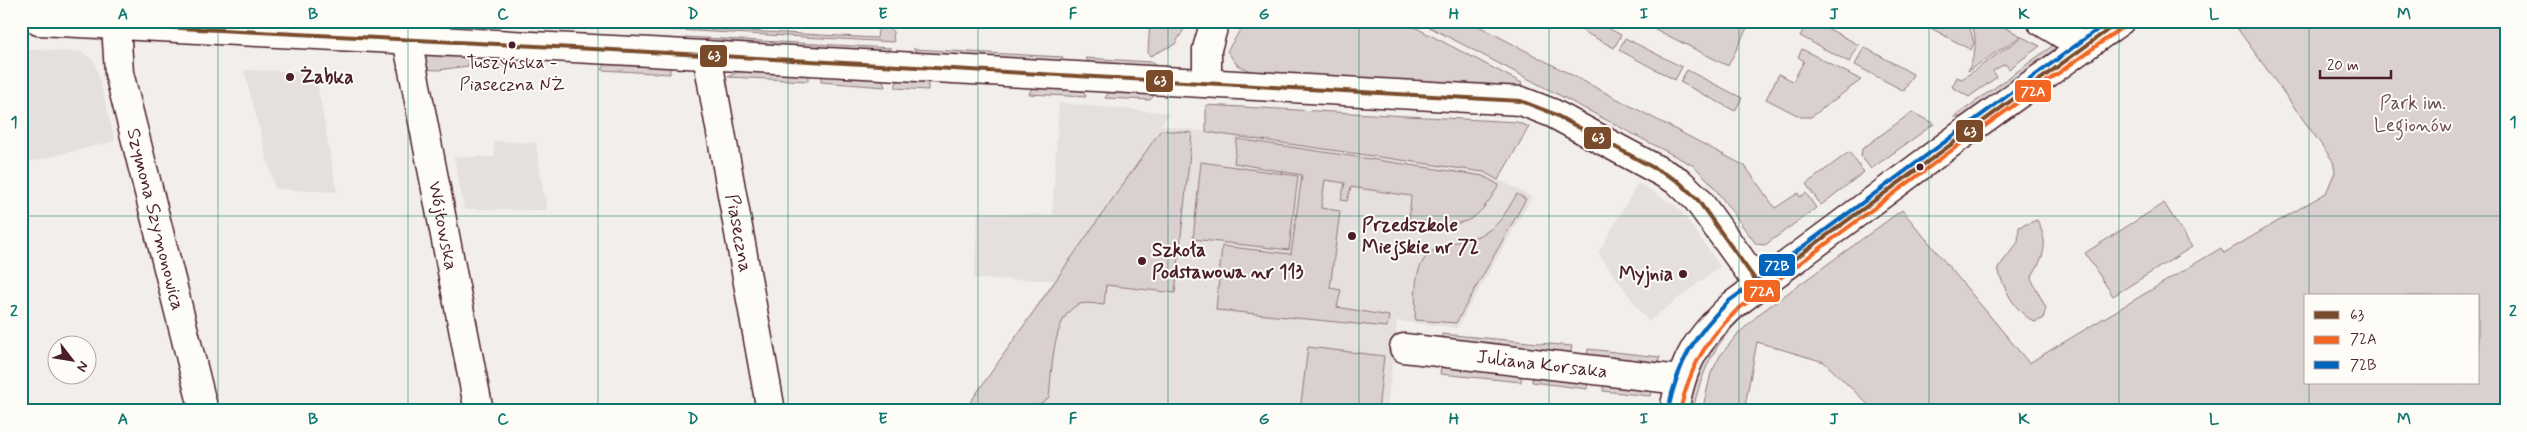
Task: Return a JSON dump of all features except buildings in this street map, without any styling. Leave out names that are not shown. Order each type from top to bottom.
[{"type":"street","points":[[39,21],[407,39],[1508,100],[1536,106],[1678,181],[1697,199],[1759,285]]},
{"type":"street","points":[[1206,82],[1207,49],[1215,21]]},
{"type":"street","points":[[2041,21],[2084,47]]},
{"type":"street","points":[[1674,411],[1680,380],[1688,361],[1707,331],[1733,305],[2120,21]]},
{"type":"street","name":"Szymona Szymonowica","points":[[116,25],[119,73],[204,411]]},
{"type":"street","name":"Wójtowska","points":[[407,39],[479,411]]},
{"type":"street","name":"Piaseczna","points":[[707,56],[771,411]]},
{"type":"street","name":"Juliana Korsaka","points":[[1404,348],[1680,380]]},
{"type":"shaded area","points":[[21,49],[82,52],[95,62],[115,141],[21,164]]},
{"type":"shaded area","points":[[244,70],[315,72],[337,192],[275,189]]},
{"type":"shaded area","points":[[1059,103],[1170,113],[1161,125],[1484,172],[1532,197],[1457,328],[1397,321],[1387,411],[964,411],[1054,280],[974,279],[978,212],[1052,215]]},
{"type":"shaded area","points":[[494,141],[536,143],[544,198],[547,198],[546,210],[464,209],[454,157],[494,157]]},
{"type":"shaded area","points":[[1638,183],[1678,207],[1720,266],[1648,322],[1598,253]]},
{"type":"green space","points":[[643,21],[652,21],[652,26],[877,38],[879,24],[886,24],[893,32],[894,42],[641,28]]},
{"type":"green space","points":[[1150,21],[1189,21],[1175,44],[1150,56],[1148,53]]},
{"type":"green space","points":[[1246,21],[1403,21],[1522,83],[1520,88],[1256,73],[1237,65],[1227,51]]},
{"type":"green space","points":[[1418,21],[1469,21],[1745,166],[1775,208],[1798,193],[1800,197],[1806,193],[1816,208],[1765,245],[1756,244],[1710,182],[1694,166]]},
{"type":"green space","points":[[1564,21],[1595,21],[1621,35],[1614,48]]},
{"type":"green space","points":[[1658,21],[1750,22],[1728,66],[1653,28]]},
{"type":"green space","points":[[1808,21],[1814,21],[1859,45],[1849,62],[1800,36]]},
{"type":"green space","points":[[1918,21],[1968,21],[1974,43],[1971,50]]},
{"type":"green space","points":[[1971,21],[1993,21],[2021,36],[1968,71],[1975,47],[1975,35]]},
{"type":"green space","name":"Park im. Legionów","points":[[2232,21],[2506,21],[2506,411],[1875,411],[1824,362],[1757,342],[1744,411],[1702,411],[1711,373],[1720,356],[1736,336],[1759,314],[1902,210],[2029,363],[2221,248],[2224,253],[2326,193],[2335,172],[2333,161]]},
{"type":"green space","points":[[686,37],[891,48],[881,54],[686,43]]},
{"type":"green space","points":[[2022,37],[2040,46],[2009,69],[2005,64],[1993,71],[1997,77],[1969,97],[1952,87],[1957,77],[1962,79]]},
{"type":"green space","points":[[1625,38],[1682,67],[1675,80],[1619,50]]},
{"type":"green space","points":[[2055,44],[2054,52],[1964,117],[1954,117]]},
{"type":"green space","points":[[1864,47],[1913,74],[1904,91],[1855,65]]},
{"type":"green space","points":[[913,49],[1063,57],[1056,63],[922,56]]},
{"type":"green space","points":[[1802,49],[1861,80],[1811,117],[1801,117],[1766,99],[1779,74],[1793,81],[1804,61],[1798,57]]},
{"type":"green space","points":[[429,54],[463,55],[469,61],[468,66],[438,70],[422,69],[423,62]]},
{"type":"green space","points":[[485,56],[528,58],[534,67],[479,66]]},
{"type":"green space","points":[[1085,58],[1151,62],[1155,65],[1155,68],[1093,65]]},
{"type":"green space","points":[[606,62],[670,66],[670,74],[602,70]]},
{"type":"green space","points":[[1687,70],[1742,98],[1735,111],[1680,82]]},
{"type":"green space","points":[[739,71],[808,73],[808,81],[728,77]]},
{"type":"green space","points":[[825,74],[882,77],[885,87],[821,82],[821,78]]},
{"type":"green space","points":[[902,78],[924,79],[928,85],[928,90],[896,88],[896,83]]},
{"type":"green space","points":[[1033,85],[1082,88],[1086,97],[1029,94]]},
{"type":"green space","points":[[1110,90],[1154,92],[1154,96],[1150,100],[1105,98]]},
{"type":"green space","points":[[1206,105],[1517,122],[1529,127],[1498,180],[1484,172],[1206,132]]},
{"type":"green space","points":[[1912,112],[1934,124],[1871,169],[1861,156],[1862,149]]},
{"type":"green space","points":[[1161,130],[1192,133],[1175,293],[1106,285],[1104,305],[1080,304],[1071,310],[1064,319],[1055,344],[1049,397],[1044,402],[1024,406],[1024,411],[964,411]]},
{"type":"green space","points":[[1237,139],[1483,176],[1499,185],[1480,211],[1471,218],[1452,224],[1409,220],[1411,196],[1351,187],[1347,201],[1341,200],[1345,183],[1325,180],[1321,208],[1340,211],[1330,288],[1341,290],[1337,307],[1389,316],[1387,327],[1216,310],[1222,246],[1291,254],[1302,175],[1234,163]]},
{"type":"green space","points":[[1849,152],[1864,172],[1821,205],[1806,184]]},
{"type":"green space","points":[[1201,162],[1298,176],[1289,250],[1193,239]]},
{"type":"green space","points":[[1517,194],[1526,199],[1456,323],[1415,320],[1416,282],[1424,260],[1430,253],[1439,248],[1477,236],[1491,229],[1504,215]]},
{"type":"green space","points":[[2164,203],[2192,247],[2113,296],[2085,253]]},
{"type":"green space","points":[[2037,220],[2043,236],[2044,250],[2031,278],[2046,308],[2043,319],[2034,322],[2021,312],[2011,299],[2003,284],[1998,268],[2018,242],[2019,227]]},
{"type":"green space","points":[[1806,266],[1808,269],[1749,312],[1734,326],[1710,360],[1693,410],[1689,409],[1696,381],[1717,340],[1747,310]]},
{"type":"green space","points":[[1442,334],[1572,346],[1569,360],[1530,355],[1508,346],[1442,338]]},
{"type":"green space","points":[[1308,347],[1384,356],[1378,411],[1300,411]]},
{"type":"green space","points":[[1588,349],[1660,357],[1656,370],[1586,361]]},
{"type":"green space","points":[[1442,360],[1522,369],[1521,382],[1440,374]]},
{"type":"green space","points":[[1533,370],[1589,376],[1587,389],[1532,382]]},
{"type":"green space","points":[[1604,378],[1653,384],[1650,396],[1603,391]]},
{"type":"transit line","name":"63","points":[[44,21],[632,51],[1521,101],[1552,113],[1678,181],[1697,199],[1759,285]]},
{"type":"transit line","name":"72B","points":[[1668,410],[1682,363],[1689,350],[1706,326],[1729,301],[2109,21]]},
{"type":"transit line","name":"63","points":[[1759,285],[2120,21]]},
{"type":"transit line","name":"72A","points":[[1680,411],[1689,381],[1700,356],[1716,333],[1737,310],[1967,139],[2124,26]]},
{"type":"place","name":"Tuszyńska - Piaseczna NŻ","points":[[512,45]]},
{"type":"place","name":"Żabka","points":[[290,77]]},
{"type":"place","name":"Przedszkole Miejskie nr 72","points":[[1352,236]]},
{"type":"place","name":"Szkoła Podstawowa nr 113","points":[[1142,261]]},
{"type":"place","name":"Myjnia","points":[[1683,274]]}]
